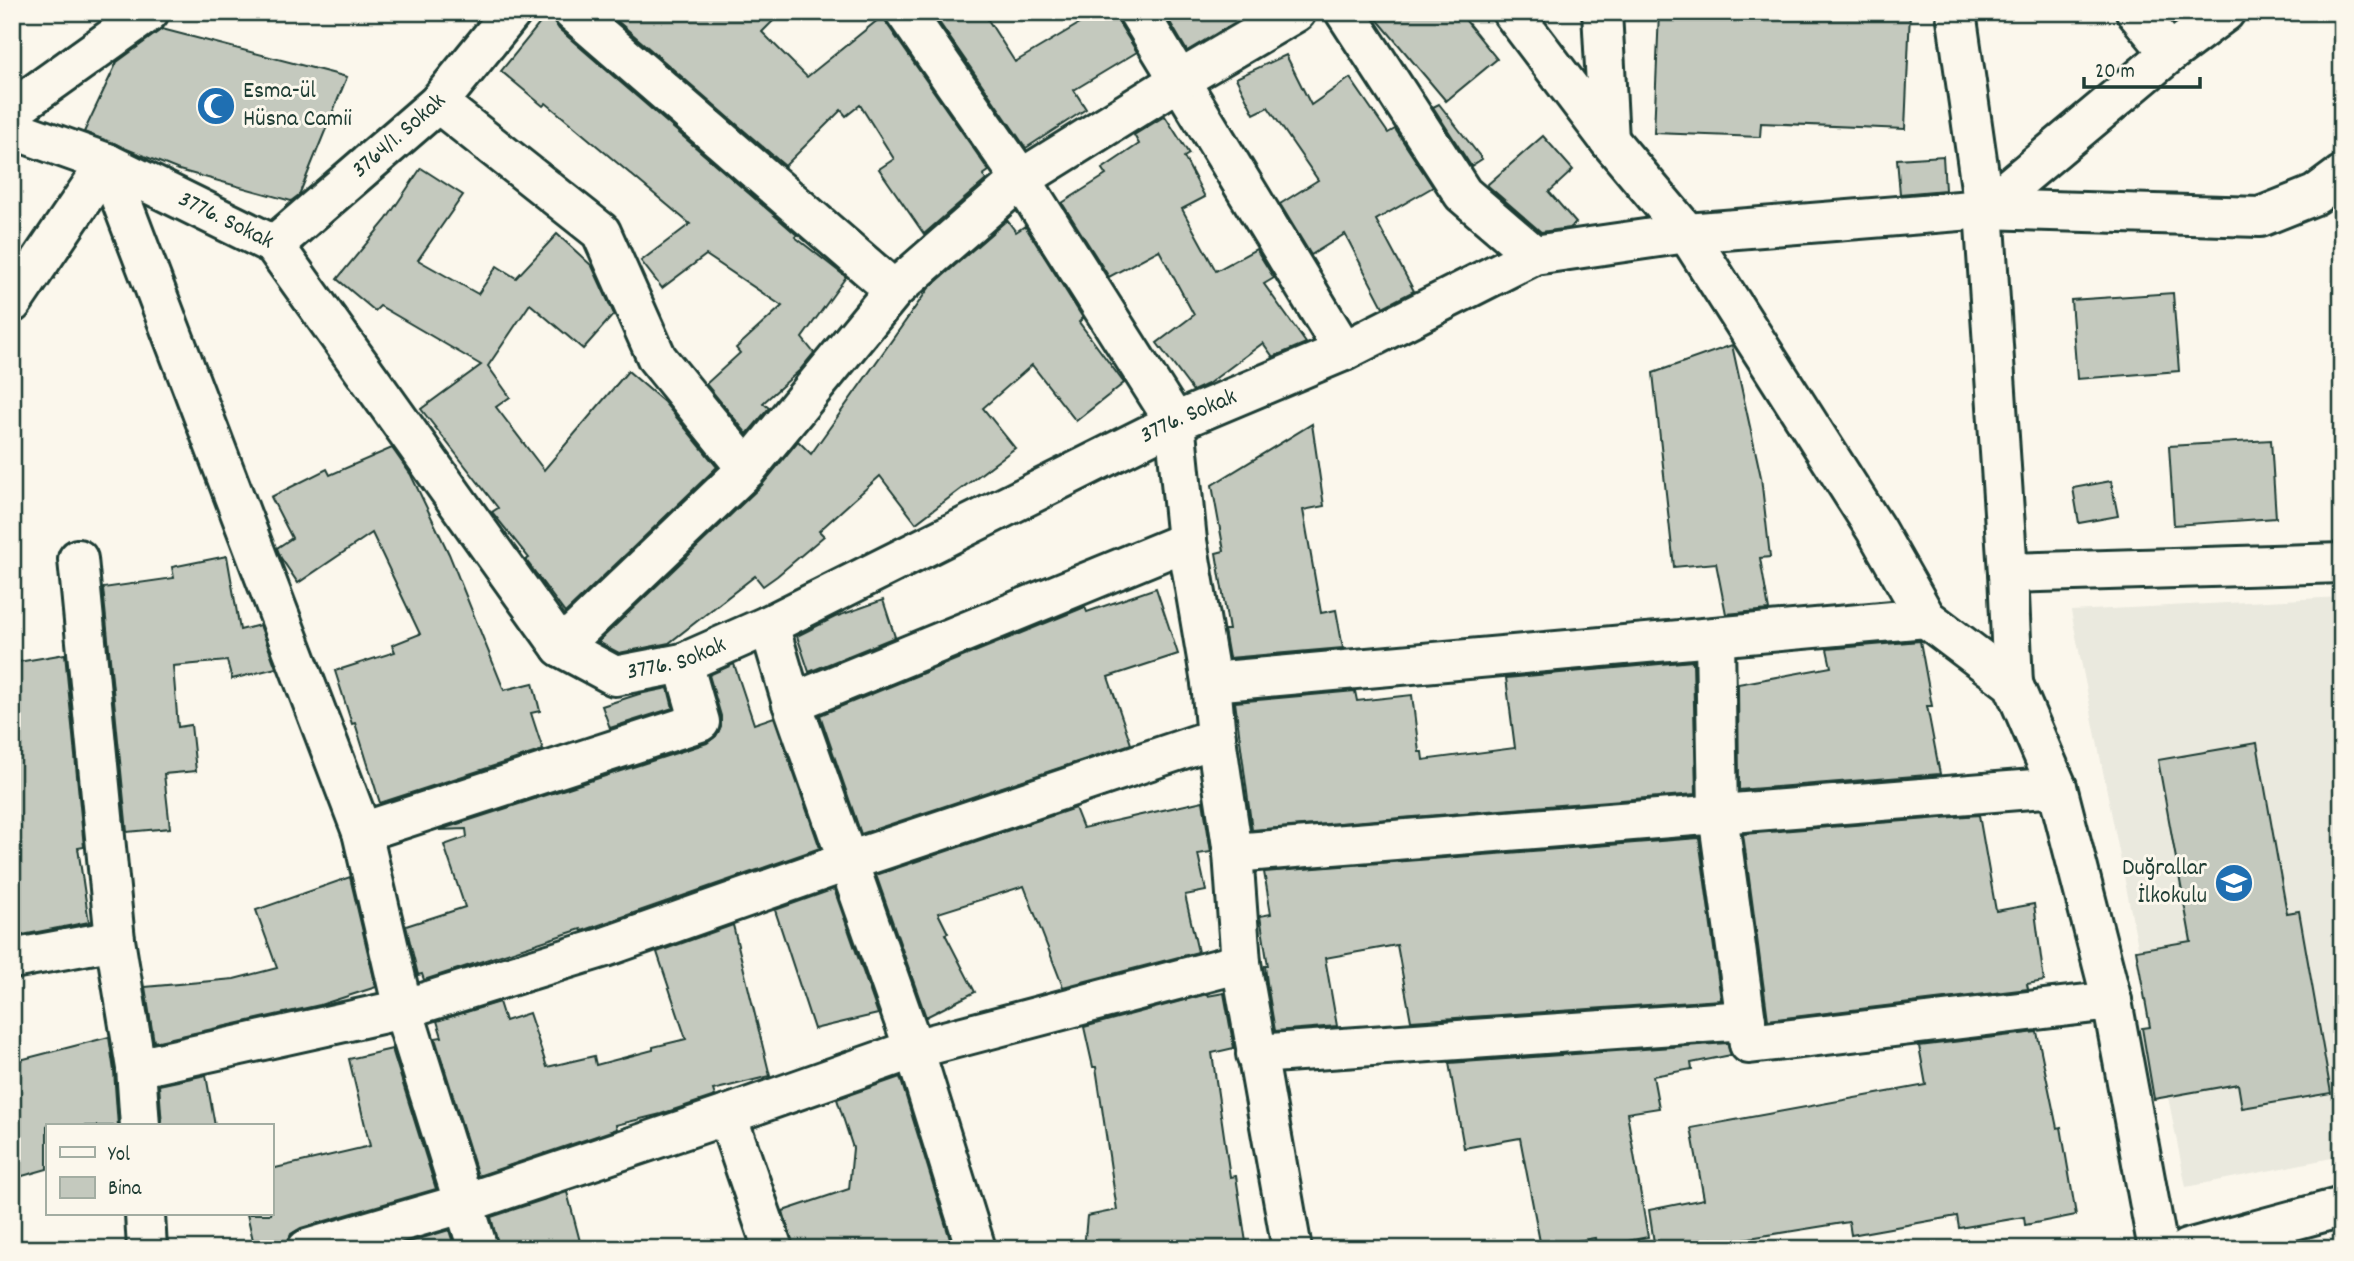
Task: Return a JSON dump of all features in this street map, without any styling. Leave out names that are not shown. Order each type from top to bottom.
[{"type":"street","points":[[12,110],[149,12]]},
{"type":"street","name":"3764/1. Sokak","points":[[274,245],[438,103],[512,12]]},
{"type":"street","points":[[573,12],[894,290]]},
{"type":"street","points":[[905,12],[1021,179],[1175,422],[1187,541],[1210,682],[1233,853],[1241,963],[1292,1249]]},
{"type":"street","points":[[1138,12],[1345,351]]},
{"type":"street","points":[[561,647],[747,469],[894,290],[1021,179],[1296,12]]},
{"type":"street","points":[[1345,12],[1462,194],[1534,255]]},
{"type":"street","points":[[1512,12],[1609,140],[1687,233],[1876,530],[1926,618],[2013,684]]},
{"type":"street","points":[[1602,12],[1609,140]]},
{"type":"street","points":[[1956,12],[1984,209],[2013,684],[2057,787],[2112,1001],[2158,1249]]},
{"type":"street","points":[[2136,12],[2170,52]]},
{"type":"street","points":[[1984,209],[2170,52],[2225,12]]},
{"type":"street","points":[[438,103],[601,232],[657,358],[747,469]]},
{"type":"street","name":"3776. Sokak","points":[[12,129],[107,163],[274,245],[561,647],[615,676],[683,663],[769,625],[1175,422],[1345,351],[1534,255],[1687,233],[1984,209],[2260,217],[2315,195],[2342,175]]},
{"type":"street","points":[[12,303],[107,163]]},
{"type":"street","points":[[107,163],[362,832],[403,1009],[466,1203],[478,1249]]},
{"type":"street","points":[[792,703],[1187,541]]},
{"type":"street","points":[[78,559],[115,940],[136,1068],[140,1124]]},
{"type":"street","points":[[2008,573],[2342,562]]},
{"type":"street","points":[[1210,682],[1715,639],[1926,618]]},
{"type":"street","points":[[769,625],[792,703],[846,862],[914,1049],[976,1249]]},
{"type":"street","points":[[1715,639],[1718,814],[1749,1044],[2112,1001]]},
{"type":"street","points":[[362,832],[700,722],[683,663]]},
{"type":"street","points":[[136,1068],[403,1009],[605,947],[846,862],[1216,738]]},
{"type":"street","points":[[1233,853],[2057,787]]},
{"type":"street","points":[[12,959],[115,940]]},
{"type":"street","points":[[307,1249],[466,1203],[914,1049],[1241,963]]},
{"type":"street","points":[[1256,1054],[1746,1020]]},
{"type":"street","points":[[727,1115],[772,1249]]},
{"type":"street","points":[[2187,1249],[2342,1207]]},
{"type":"street","points":[[145,1216],[147,1249]]},
{"type":"shaded area","name":"Duğrallar İlkokulu","points":[[2342,597],[2342,1156],[2186,1187],[2071,611]]},
{"type":"building","points":[[549,12],[552,12],[553,20],[559,29],[797,235],[795,237],[846,277],[802,338],[814,353],[800,370],[763,403],[769,408],[747,434],[706,384],[740,353],[736,348],[782,306],[706,255],[662,288],[641,261],[690,224],[546,103],[543,106],[501,71]]},
{"type":"building","points":[[607,12],[782,12],[762,32],[807,77],[884,15],[887,24],[989,171],[983,175],[986,180],[924,234],[879,169],[894,159],[860,105],[846,116],[841,110],[785,166]]},
{"type":"building","points":[[932,12],[983,12],[1015,62],[1099,12],[1116,12],[1119,23],[1137,52],[1074,90],[1086,109],[1026,148]]},
{"type":"building","points":[[1164,12],[1252,12],[1187,51]]},
{"type":"building","points":[[1371,12],[1459,12],[1497,59],[1446,101]]},
{"type":"building","points":[[1659,12],[1910,12],[1905,129],[1761,123],[1760,137],[1654,133]]},
{"type":"building","name":"Esma-ül Hüsna Camii","points":[[162,29],[347,77],[299,195],[291,201],[179,170],[84,132],[117,62]]},
{"type":"building","points":[[1286,55],[1311,105],[1350,78],[1388,133],[1395,129],[1433,187],[1376,220],[1414,291],[1383,307],[1345,234],[1311,255],[1280,204],[1318,180],[1268,107],[1254,114],[1236,78]]},
{"type":"building","points":[[1439,104],[1482,159],[1471,166],[1433,107]]},
{"type":"building","points":[[1165,116],[1189,154],[1184,157],[1205,197],[1182,209],[1216,271],[1256,249],[1274,278],[1264,284],[1306,343],[1273,357],[1263,343],[1208,384],[1193,391],[1157,343],[1194,315],[1159,250],[1109,277],[1062,203],[1106,175],[1102,169],[1139,144],[1134,135]]},
{"type":"building","points":[[1543,136],[1573,170],[1549,192],[1576,223],[1570,228],[1541,232],[1487,185]]},
{"type":"building","points":[[1943,156],[1945,190],[1900,194],[1897,159]]},
{"type":"building","points":[[421,168],[463,195],[418,260],[478,294],[497,266],[516,278],[557,234],[592,266],[614,314],[583,349],[530,304],[488,366],[510,397],[496,407],[544,470],[628,371],[664,402],[717,467],[565,613],[526,560],[529,558],[492,512],[498,508],[421,409],[481,365],[380,306],[375,311],[337,279],[386,220]]},
{"type":"building","points":[[1007,220],[1016,232],[1025,226],[1083,318],[1079,322],[1124,383],[1076,421],[1032,365],[983,408],[1015,448],[916,523],[880,476],[819,531],[824,536],[777,576],[763,586],[755,576],[669,643],[619,653],[598,642],[762,485],[798,441],[811,454],[929,288]]},
{"type":"building","points":[[2173,293],[2179,371],[2077,379],[2071,300]]},
{"type":"building","points":[[1732,345],[1761,477],[1770,557],[1760,558],[1769,610],[1726,614],[1716,563],[1674,567],[1653,373]]},
{"type":"building","points":[[1312,424],[1324,506],[1303,510],[1321,613],[1336,610],[1343,648],[1229,658],[1224,630],[1229,630],[1216,553],[1224,551],[1212,485]]},
{"type":"building","points":[[2271,440],[2276,518],[2174,525],[2169,446]]},
{"type":"building","points":[[392,448],[411,475],[449,554],[504,690],[533,683],[540,711],[531,713],[543,750],[380,803],[355,723],[352,724],[335,671],[395,652],[392,645],[420,634],[372,533],[298,583],[277,548],[292,538],[271,497],[327,469],[330,475]]},
{"type":"building","points":[[2111,481],[2118,516],[2079,523],[2073,488]]},
{"type":"building","points":[[227,556],[240,630],[260,625],[276,668],[232,679],[227,661],[173,666],[178,727],[191,725],[196,771],[164,774],[170,828],[127,832],[103,588],[174,578],[172,567]]},
{"type":"building","points":[[1156,588],[1178,654],[1108,677],[1131,744],[861,834],[820,715],[1085,607],[1087,612]]},
{"type":"building","points":[[883,600],[895,637],[809,672],[797,636],[835,617]]},
{"type":"building","points":[[1920,641],[1932,706],[1927,706],[1940,774],[1739,790],[1738,684],[1831,667],[1827,649]]},
{"type":"building","points":[[65,654],[84,847],[78,848],[89,922],[12,937],[12,663]]},
{"type":"building","points":[[1693,661],[1696,794],[1252,830],[1235,702],[1355,691],[1357,701],[1412,695],[1419,752],[1422,752],[1423,760],[1515,748],[1506,678]]},
{"type":"building","points":[[734,664],[754,724],[774,717],[820,848],[582,931],[581,929],[424,980],[422,974],[418,975],[406,926],[465,907],[444,845],[467,837],[466,829],[439,830],[707,743],[716,736],[721,726],[721,716],[709,675]]},
{"type":"building","points":[[668,688],[673,708],[610,728],[602,706]]},
{"type":"building","points":[[2257,743],[2287,913],[2299,911],[2331,1093],[2242,1108],[2238,1084],[2154,1099],[2142,1028],[2150,1027],[2136,950],[2191,941],[2158,760]]},
{"type":"building","points":[[1203,801],[1211,852],[1198,854],[1206,891],[1185,895],[1198,952],[1063,987],[1024,886],[938,913],[948,933],[945,934],[975,992],[926,1017],[876,875],[1075,808],[1083,828]]},
{"type":"building","points":[[1979,815],[1996,911],[2034,904],[2044,981],[2027,984],[2028,989],[1768,1020],[1743,834]]},
{"type":"building","points":[[1699,838],[1721,1000],[1411,1021],[1397,945],[1325,958],[1337,1026],[1275,1031],[1260,916],[1271,914],[1264,872]]},
{"type":"building","points":[[350,877],[376,987],[320,1005],[154,1042],[145,987],[234,979],[277,968],[256,910]]},
{"type":"building","points":[[834,889],[878,1014],[814,1029],[775,910]]},
{"type":"building","points":[[733,925],[770,1076],[713,1090],[715,1096],[616,1125],[617,1129],[478,1176],[435,1038],[442,1037],[437,1021],[499,1002],[505,1021],[529,1013],[547,1067],[594,1056],[596,1065],[653,1050],[653,1047],[686,1039],[657,952]]},
{"type":"building","points":[[1224,993],[1234,1048],[1212,1053],[1230,1177],[1236,1176],[1247,1249],[1084,1249],[1087,1216],[1117,1210],[1096,1067],[1093,1067],[1084,1027],[1207,994]]},
{"type":"building","points":[[2037,1032],[2057,1128],[2061,1127],[2076,1215],[2025,1225],[2024,1217],[1959,1228],[1957,1216],[1851,1235],[1849,1222],[1712,1244],[1711,1239],[1655,1249],[1649,1210],[1704,1199],[1691,1128],[1926,1085],[1919,1046]]},
{"type":"building","points":[[109,1037],[118,1124],[46,1124],[46,1169],[12,1179],[12,1062]]},
{"type":"building","points":[[1727,1043],[1731,1055],[1691,1063],[1692,1069],[1653,1076],[1659,1108],[1627,1113],[1648,1237],[1597,1247],[1595,1238],[1541,1247],[1520,1138],[1464,1148],[1449,1063]]},
{"type":"building","points":[[392,1049],[436,1189],[301,1228],[291,1234],[286,1249],[255,1249],[247,1216],[273,1216],[273,1169],[370,1146],[349,1059]]},
{"type":"building","points":[[206,1075],[215,1124],[162,1124],[159,1085]]},
{"type":"building","points":[[900,1077],[953,1249],[794,1249],[783,1211],[849,1189],[853,1148],[837,1099]]},
{"type":"building","points":[[567,1192],[582,1249],[499,1249],[491,1217]]},
{"type":"building","points":[[449,1230],[455,1249],[386,1249]]},
{"type":"place","name":"Esma-ül Hüsna Camii","points":[[216,106]]},
{"type":"place","name":"Duğrallar İlkokulu","points":[[2234,883]]}]
